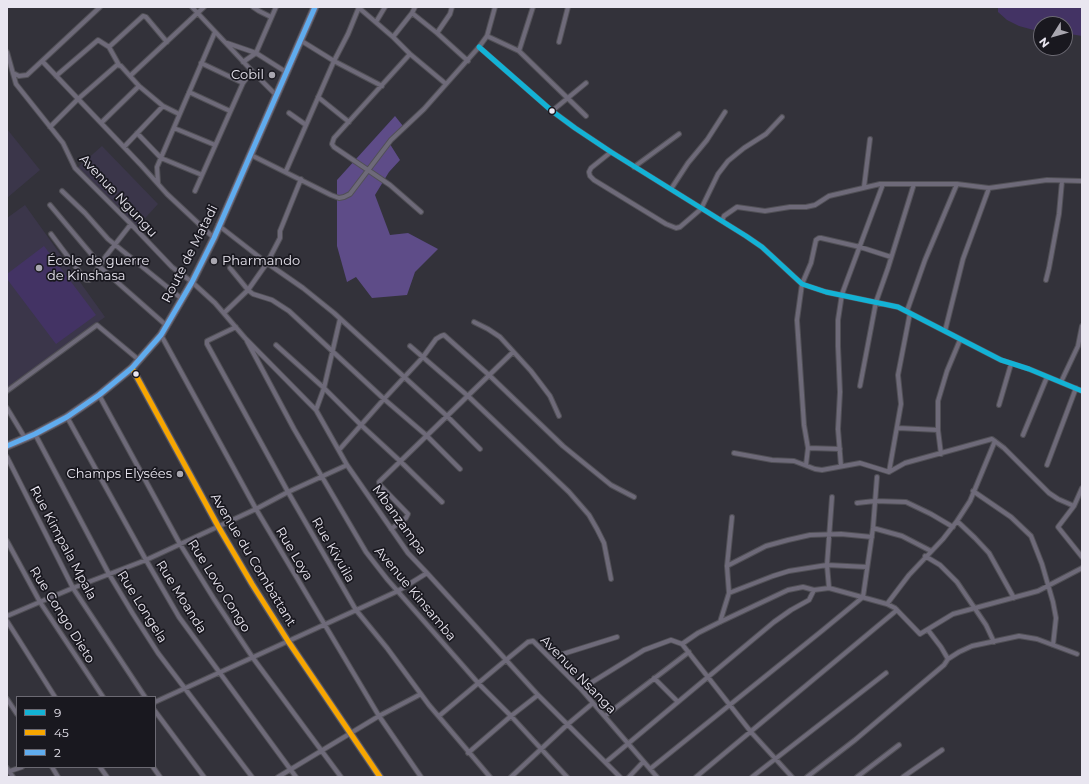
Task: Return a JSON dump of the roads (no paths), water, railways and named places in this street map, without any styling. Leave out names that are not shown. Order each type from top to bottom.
[{"type":"main road","name":"Route de Matadi","points":[[7,446],[35,434],[67,417],[99,395],[132,368],[161,335],[192,282],[214,238],[315,7]]},
{"type":"street","points":[[13,73],[16,76],[23,77],[100,7]]},
{"type":"street","points":[[192,7],[243,62],[276,94]]},
{"type":"street","points":[[131,76],[204,7]]},
{"type":"street","points":[[253,7],[258,12],[271,17]]},
{"type":"street","points":[[243,62],[256,53],[276,7]]},
{"type":"street","points":[[286,171],[334,61],[348,34],[358,7],[446,84]]},
{"type":"street","points":[[376,22],[385,7]]},
{"type":"street","points":[[393,37],[415,7]]},
{"type":"street","points":[[437,33],[450,14],[452,7]]},
{"type":"street","points":[[251,155],[286,171],[331,195],[339,198],[350,194],[391,140],[424,109],[479,47],[487,36],[495,7]]},
{"type":"street","points":[[519,51],[533,7]]},
{"type":"street","points":[[559,42],[568,7]]},
{"type":"street","points":[[412,13],[468,60]]},
{"type":"street","points":[[109,47],[143,16],[146,17],[167,42]]},
{"type":"street","points":[[158,183],[157,167],[215,32]]},
{"type":"street","points":[[487,36],[519,51],[586,116]]},
{"type":"street","points":[[56,76],[98,40],[109,47],[119,65],[139,86],[163,106],[179,114]]},
{"type":"street","points":[[300,40],[334,61],[382,86]]},
{"type":"street","points":[[226,43],[256,53],[286,72]]},
{"type":"street","points":[[479,47],[552,111],[634,167],[762,247],[802,284],[826,292],[842,294],[898,307],[990,355],[1012,364],[1030,369],[1082,391]]},
{"type":"street","name":"Avenue Ngungu","points":[[7,52],[8,61],[17,87],[63,143],[75,168],[132,224],[172,267],[192,282]]},
{"type":"street","points":[[410,54],[334,138],[332,144],[334,147],[390,185],[421,212]]},
{"type":"street","points":[[42,61],[167,194],[214,238]]},
{"type":"street","points":[[201,63],[243,83]]},
{"type":"street","points":[[50,127],[78,99],[115,66],[119,65]]},
{"type":"street","points":[[195,190],[243,83],[252,71]]},
{"type":"street","points":[[552,111],[586,83]]},
{"type":"street","points":[[101,123],[139,86]]},
{"type":"street","points":[[189,92],[230,112]]},
{"type":"street","points":[[318,97],[349,122]]},
{"type":"street","points":[[124,147],[163,106]]},
{"type":"street","points":[[671,189],[688,163],[708,140],[724,112]]},
{"type":"street","points":[[289,114],[306,125]]},
{"type":"street","points":[[611,152],[591,168],[589,172],[590,176],[640,209],[671,227],[676,228],[680,227],[701,209],[718,174],[728,160],[766,134],[782,118]]},
{"type":"street","points":[[174,128],[215,146]]},
{"type":"street","points":[[137,133],[161,158],[202,175]]},
{"type":"street","points":[[634,167],[679,134]]},
{"type":"street","points":[[864,187],[870,139]]},
{"type":"street","points":[[224,313],[248,290],[267,263],[280,238],[280,231],[301,179]]},
{"type":"street","points":[[722,221],[724,216],[737,207],[765,211],[790,207],[806,207],[815,205],[829,196],[883,184],[957,184],[989,188],[1047,180],[1082,181]]},
{"type":"street","points":[[1046,280],[1059,214],[1062,181]]},
{"type":"street","points":[[842,466],[838,429],[840,392],[838,320],[842,294],[883,184]]},
{"type":"street","points":[[860,386],[876,302],[914,184]]},
{"type":"street","points":[[889,472],[898,428],[901,404],[898,375],[908,312],[925,260],[957,184]]},
{"type":"street","points":[[945,331],[963,260],[989,188]]},
{"type":"street","points":[[62,191],[85,213],[100,232],[182,299]]},
{"type":"street","points":[[50,205],[97,261],[100,267],[167,326]]},
{"type":"street","points":[[51,234],[86,280],[91,280],[115,245],[132,224]]},
{"type":"street","points":[[218,226],[302,288],[340,319],[447,416],[480,449]]},
{"type":"street","points":[[806,465],[808,448],[804,425],[797,320],[802,284],[817,239],[821,238],[860,247],[891,257]]},
{"type":"street","points":[[230,268],[253,294],[272,300],[281,305],[426,436],[460,469]]},
{"type":"street","name":"Mbanzampa","points":[[192,282],[215,303],[245,338],[298,390],[316,410],[348,464],[391,530],[408,553],[428,573],[538,695],[620,777]]},
{"type":"street","points":[[316,410],[324,388],[340,319]]},
{"type":"street","points":[[474,322],[500,337],[544,387],[559,416]]},
{"type":"street","points":[[7,391],[97,325],[139,360]]},
{"type":"street","points":[[1061,382],[1078,346],[1082,326]]},
{"type":"street","name":"Rue Kivuila","points":[[236,327],[206,341],[288,492],[356,610],[468,753],[490,777]]},
{"type":"street","name":"Rue Loya","points":[[161,335],[256,509],[379,716],[421,777]]},
{"type":"street","points":[[339,450],[423,356],[436,339],[444,335],[489,375],[563,446],[611,485],[634,497]]},
{"type":"street","name":"Avenue Kinsamba","points":[[245,338],[294,429],[366,552],[386,579],[479,684],[511,716],[566,777]]},
{"type":"street","points":[[941,454],[937,408],[939,394],[960,340]]},
{"type":"street","points":[[276,345],[324,388],[442,502]]},
{"type":"street","points":[[410,346],[468,396],[550,473],[589,515],[604,543],[611,579]]},
{"type":"street","points":[[391,530],[406,518],[408,514],[380,485],[379,482],[513,352]]},
{"type":"street","points":[[999,405],[1012,364]]},
{"type":"street","name":"Avenue du Combattant","points":[[132,368],[218,526],[288,641],[380,777]]},
{"type":"street","points":[[1023,435],[1047,377]]},
{"type":"street","points":[[1047,465],[1076,388]]},
{"type":"street","name":"Rue Lovo Congo","points":[[99,395],[180,544],[214,599],[253,658],[341,777]]},
{"type":"street","points":[[7,408],[25,438]]},
{"type":"street","name":"Rue Moanda","points":[[67,417],[179,617],[296,777]]},
{"type":"street","points":[[898,428],[938,430]]},
{"type":"street","name":"Rue Longela","points":[[35,434],[109,574],[133,614],[158,653],[252,777]]},
{"type":"street","points":[[734,453],[772,460],[794,461],[822,470],[860,463],[889,472],[905,463],[988,440],[995,441],[1004,448],[1049,493],[1074,506]]},
{"type":"street","points":[[888,604],[909,575],[957,521],[970,501],[995,441]]},
{"type":"street","points":[[808,448],[840,449]]},
{"type":"street","name":"Rue Kimpala Mpala","points":[[7,456],[73,588],[144,696]]},
{"type":"street","points":[[7,616],[73,588],[146,560],[348,464]]},
{"type":"street","points":[[650,769],[730,706],[863,596],[872,537],[877,477]]},
{"type":"street","points":[[1082,488],[1074,506],[1058,527],[1082,557]]},
{"type":"street","points":[[973,492],[1011,517],[1031,536],[1049,586],[1056,618],[1052,644]]},
{"type":"street","points":[[829,588],[827,565],[828,534],[832,498]]},
{"type":"street","points":[[857,503],[875,501],[906,502],[931,514],[952,527]]},
{"type":"street","points":[[720,622],[729,593],[727,566],[732,517]]},
{"type":"street","points":[[957,521],[989,553],[1014,598]]},
{"type":"street","points":[[873,528],[902,536],[931,551]]},
{"type":"street","points":[[727,566],[766,546],[810,535],[841,534],[872,537]]},
{"type":"street","name":"Rue Congo Dieto","points":[[7,541],[40,602],[102,696]]},
{"type":"street","points":[[925,556],[940,565],[957,582],[986,625],[994,642]]},
{"type":"street","points":[[729,593],[789,571],[827,565],[867,567]]},
{"type":"street","points":[[682,644],[698,633],[720,622],[788,590],[803,587],[814,590],[829,588],[888,604],[897,610],[918,633],[922,633],[953,614],[1038,592],[1082,568]]},
{"type":"street","points":[[156,702],[398,591],[428,573]]},
{"type":"street","points":[[606,762],[774,622],[809,600],[814,590]]},
{"type":"street","points":[[696,777],[897,610]]},
{"type":"street","points":[[7,621],[53,696]]},
{"type":"street","points":[[928,630],[948,659]]},
{"type":"street","points":[[807,777],[891,710],[944,665],[948,659],[972,646],[994,642],[1014,636],[1024,636],[1052,644],[1077,654]]},
{"type":"street","points":[[550,658],[617,637]]},
{"type":"street","points":[[581,689],[644,650],[671,640],[682,644],[751,732],[792,777]]},
{"type":"street","name":"Avenue Nsanga","points":[[439,716],[506,660],[531,641],[535,642],[581,689],[657,777]]},
{"type":"street","points":[[605,716],[689,652]]},
{"type":"street","points":[[752,777],[886,673]]},
{"type":"street","points":[[654,678],[678,702]]},
{"type":"street","points":[[278,777],[379,716],[421,694]]},
{"type":"street","points":[[468,753],[538,695]]},
{"type":"street","points":[[7,699],[16,712]]},
{"type":"street","points":[[511,777],[593,703]]},
{"type":"street","points":[[156,712],[204,777]]},
{"type":"street","points":[[857,777],[899,744]]},
{"type":"street","points":[[903,777],[942,750]]},
{"type":"street","points":[[629,777],[644,762]]},
{"type":"street","points":[[13,777],[8,771],[18,768]]},
{"type":"street","points":[[53,768],[58,777]]},
{"type":"street","points":[[101,768],[107,777]]},
{"type":"street","points":[[153,768],[160,777]]},
{"type":"place","name":"Cobil","points":[[272,75]]},
{"type":"place","name":"Pharmando","points":[[214,261]]},
{"type":"place","name":"École de guerre de Kinshasa","points":[[39,268]]},
{"type":"place","name":"Champs Elysées","points":[[180,474]]}]
